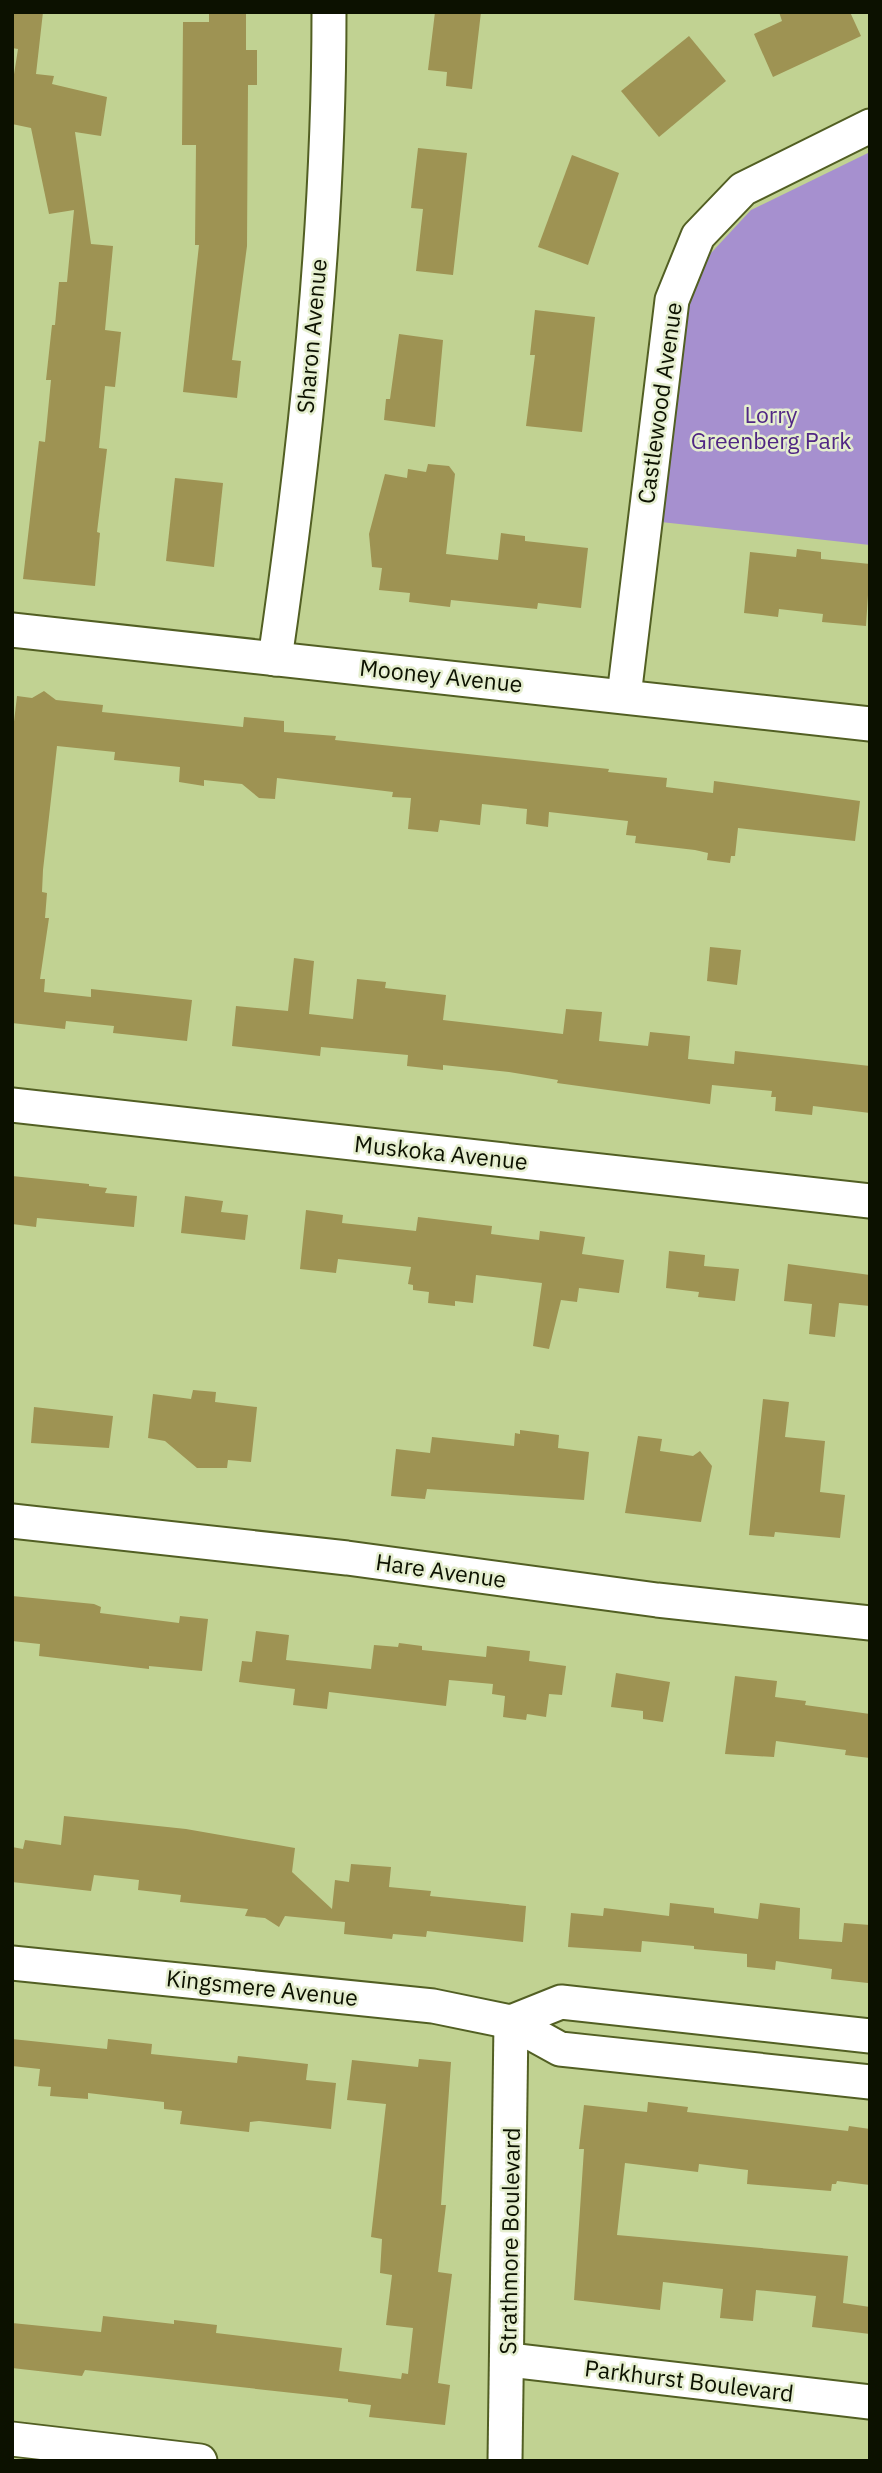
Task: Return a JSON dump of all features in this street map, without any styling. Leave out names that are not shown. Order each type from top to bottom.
[{"type":"street","name":"Sharon Avenue","points":[[275,659],[301,475],[329,133],[329,12]]},
{"type":"street","name":"Castlewood Avenue","points":[[624,696],[673,300],[698,236],[743,189],[870,126]]},
{"type":"street","name":"Mooney Avenue","points":[[12,630],[870,724]]},
{"type":"street","name":"Muskoka Avenue","points":[[12,1105],[870,1201]]},
{"type":"street","name":"Hare Avenue","points":[[12,1521],[347,1558],[657,1600],[870,1623]]},
{"type":"street","name":"Kingsmere Avenue","points":[[12,1963],[433,2006],[511,2022],[561,2049],[870,2082]]},
{"type":"street","points":[[511,2022],[561,2002],[870,2036]]},
{"type":"street","name":"Strathmore Boulevard","points":[[505,2461],[509,2360],[511,2022]]},
{"type":"street","name":"Parkhurst Boulevard","points":[[509,2360],[870,2402]]},
{"type":"street","points":[[12,2439],[200,2461]]},
{"type":"green space","name":"Lorry Greenberg Park","points":[[870,152],[870,545],[661,522],[688,304],[711,253],[751,210]]},
{"type":"building","points":[[12,12],[43,12],[36,74],[54,76],[52,84],[107,97],[101,136],[75,132],[91,244],[113,246],[105,330],[121,332],[115,387],[105,386],[99,448],[107,449],[97,532],[100,533],[95,586],[23,579],[39,441],[45,442],[51,380],[46,380],[52,325],[55,325],[59,282],[67,282],[74,210],[49,214],[31,128],[12,124],[12,87],[18,49],[12,48]]},
{"type":"building","points":[[209,12],[246,12],[246,50],[257,50],[257,85],[248,85],[247,246],[232,360],[241,361],[237,398],[183,392],[199,245],[195,245],[196,145],[182,145],[183,22],[209,22]]},
{"type":"building","points":[[435,12],[481,12],[472,89],[446,86],[447,72],[428,70]]},
{"type":"building","points":[[779,12],[850,12],[861,36],[773,77],[754,34],[782,21]]},
{"type":"building","points":[[689,36],[726,81],[659,137],[621,91]]},
{"type":"building","points":[[418,148],[467,153],[453,275],[416,271],[423,209],[411,208]]},
{"type":"building","points":[[572,155],[619,173],[588,265],[538,247]]},
{"type":"building","points":[[535,310],[595,317],[582,432],[526,426],[535,355],[530,355]]},
{"type":"building","points":[[399,334],[443,340],[435,427],[384,420],[386,399],[390,399]]},
{"type":"building","points":[[428,464],[449,466],[455,474],[446,554],[498,560],[501,533],[525,536],[525,541],[588,548],[581,608],[538,603],[537,609],[451,600],[450,607],[409,602],[410,593],[379,590],[382,568],[372,567],[369,534],[385,474],[407,478],[408,469],[426,472]]},
{"type":"building","points":[[175,478],[223,483],[214,567],[166,561]]},
{"type":"building","points":[[797,549],[821,552],[821,559],[870,564],[866,626],[822,622],[823,614],[779,609],[778,617],[744,613],[750,552],[796,557]]},
{"type":"building","points":[[44,691],[56,700],[103,705],[102,712],[243,727],[244,717],[284,721],[284,732],[336,736],[335,740],[609,769],[608,772],[667,778],[666,787],[713,793],[714,781],[860,801],[855,841],[738,828],[735,856],[731,856],[730,863],[707,860],[708,853],[695,850],[635,843],[636,836],[626,835],[628,821],[549,812],[548,827],[526,824],[527,809],[482,804],[480,825],[440,820],[438,832],[408,829],[411,798],[392,797],[393,792],[277,778],[275,799],[259,798],[242,784],[204,780],[204,786],[179,782],[180,767],[114,760],[115,752],[57,746],[43,870],[42,892],[47,893],[45,918],[49,918],[40,979],[45,979],[44,992],[91,997],[91,989],[192,1000],[187,1041],[113,1033],[114,1026],[66,1021],[65,1029],[12,1023],[12,739],[17,696],[32,698]]},
{"type":"building","points":[[710,947],[741,950],[737,985],[707,981]]},
{"type":"building","points":[[294,958],[314,961],[309,1014],[353,1019],[357,979],[386,982],[385,988],[446,995],[443,1020],[563,1034],[566,1009],[602,1012],[599,1041],[648,1046],[650,1032],[690,1036],[688,1059],[734,1064],[735,1051],[870,1066],[870,1113],[813,1106],[812,1115],[775,1111],[776,1097],[771,1097],[772,1091],[712,1085],[710,1104],[557,1083],[558,1080],[509,1072],[443,1065],[443,1070],[407,1066],[408,1055],[321,1047],[320,1056],[232,1046],[236,1006],[288,1011]]},
{"type":"building","points":[[12,1176],[89,1184],[107,1188],[105,1193],[137,1196],[134,1227],[37,1218],[36,1227],[12,1224]]},
{"type":"building","points":[[185,1196],[223,1201],[221,1212],[248,1215],[245,1240],[181,1233]]},
{"type":"building","points":[[306,1210],[343,1215],[342,1223],[416,1231],[418,1217],[492,1226],[491,1234],[539,1240],[540,1231],[585,1237],[582,1254],[624,1260],[619,1293],[579,1288],[577,1302],[561,1300],[549,1349],[533,1346],[542,1283],[476,1275],[473,1303],[455,1301],[455,1306],[428,1303],[429,1292],[413,1290],[413,1285],[408,1284],[411,1267],[338,1259],[336,1273],[300,1269]]},
{"type":"building","points":[[669,1251],[705,1255],[704,1266],[739,1269],[735,1301],[698,1297],[699,1292],[666,1288]]},
{"type":"building","points":[[788,1264],[870,1275],[870,1306],[839,1303],[835,1337],[809,1334],[812,1304],[784,1301]]},
{"type":"building","points":[[193,1390],[216,1392],[215,1402],[257,1407],[251,1462],[228,1460],[227,1468],[197,1468],[165,1441],[148,1438],[153,1394],[191,1399]]},
{"type":"building","points":[[763,1399],[789,1402],[785,1437],[825,1441],[820,1492],[845,1495],[840,1538],[775,1532],[774,1537],[749,1535]]},
{"type":"building","points":[[34,1407],[113,1416],[109,1448],[31,1443]]},
{"type":"building","points":[[520,1430],[559,1435],[558,1448],[589,1452],[584,1500],[427,1489],[425,1499],[391,1496],[396,1449],[430,1453],[432,1437],[514,1446],[515,1433],[520,1434]]},
{"type":"building","points":[[638,1436],[662,1439],[660,1451],[693,1456],[700,1451],[712,1466],[701,1522],[625,1513]]},
{"type":"building","points":[[12,1596],[94,1604],[101,1607],[100,1613],[179,1623],[180,1616],[208,1619],[202,1671],[149,1666],[149,1669],[39,1656],[40,1644],[12,1641]]},
{"type":"building","points":[[256,1631],[289,1635],[286,1660],[371,1669],[374,1645],[398,1647],[399,1643],[422,1646],[422,1650],[486,1657],[487,1646],[530,1651],[529,1661],[566,1666],[562,1695],[549,1694],[546,1717],[527,1714],[526,1720],[503,1717],[505,1696],[492,1694],[493,1684],[449,1680],[446,1706],[329,1692],[327,1709],[293,1705],[295,1689],[239,1682],[242,1661],[252,1662]]},
{"type":"building","points":[[616,1673],[670,1682],[663,1722],[643,1719],[643,1711],[611,1707]]},
{"type":"building","points":[[735,1676],[777,1681],[775,1697],[806,1701],[805,1705],[870,1714],[870,1758],[845,1755],[846,1750],[776,1741],[774,1757],[725,1754]]},
{"type":"building","points":[[64,1816],[186,1829],[295,1848],[292,1872],[332,1909],[335,1880],[349,1882],[351,1864],[391,1867],[389,1887],[431,1891],[430,1896],[526,1906],[523,1942],[427,1931],[426,1937],[393,1934],[392,1939],[344,1934],[345,1922],[285,1916],[279,1927],[265,1918],[245,1916],[248,1909],[180,1902],[181,1895],[138,1890],[139,1880],[94,1875],[91,1891],[12,1882],[12,1847],[23,1849],[25,1840],[61,1845]]},
{"type":"building","points":[[670,1903],[714,1908],[714,1913],[758,1919],[760,1903],[800,1908],[799,1939],[842,1942],[844,1923],[870,1925],[868,1983],[831,1979],[832,1969],[776,1961],[775,1970],[747,1967],[747,1954],[694,1949],[694,1946],[642,1941],[641,1952],[568,1947],[571,1913],[603,1916],[604,1908],[669,1916]]},
{"type":"building","points":[[12,2039],[107,2049],[108,2039],[152,2044],[151,2054],[237,2063],[238,2056],[308,2064],[306,2080],[336,2083],[331,2129],[259,2121],[250,2122],[249,2132],[180,2124],[182,2111],[164,2109],[164,2102],[88,2093],[88,2099],[50,2096],[51,2087],[38,2086],[40,2069],[12,2066]]},
{"type":"building","points":[[419,2059],[451,2062],[441,2205],[446,2205],[438,2272],[452,2274],[438,2383],[450,2385],[445,2425],[369,2417],[371,2405],[348,2402],[348,2399],[85,2370],[82,2376],[12,2368],[12,2323],[101,2332],[103,2316],[174,2324],[174,2320],[217,2325],[216,2333],[342,2348],[339,2371],[401,2379],[402,2373],[408,2374],[413,2328],[386,2325],[392,2275],[380,2273],[382,2239],[371,2237],[386,2104],[347,2100],[352,2060],[418,2067]]},
{"type":"building","points":[[648,2102],[688,2107],[687,2112],[848,2131],[849,2126],[870,2129],[870,2185],[837,2181],[832,2184],[831,2191],[747,2184],[748,2170],[699,2164],[698,2172],[625,2163],[617,2235],[848,2256],[843,2303],[870,2307],[870,2334],[812,2327],[816,2296],[756,2290],[753,2321],[720,2318],[723,2289],[663,2282],[660,2310],[574,2300],[584,2149],[579,2149],[584,2105],[647,2112]]}]
